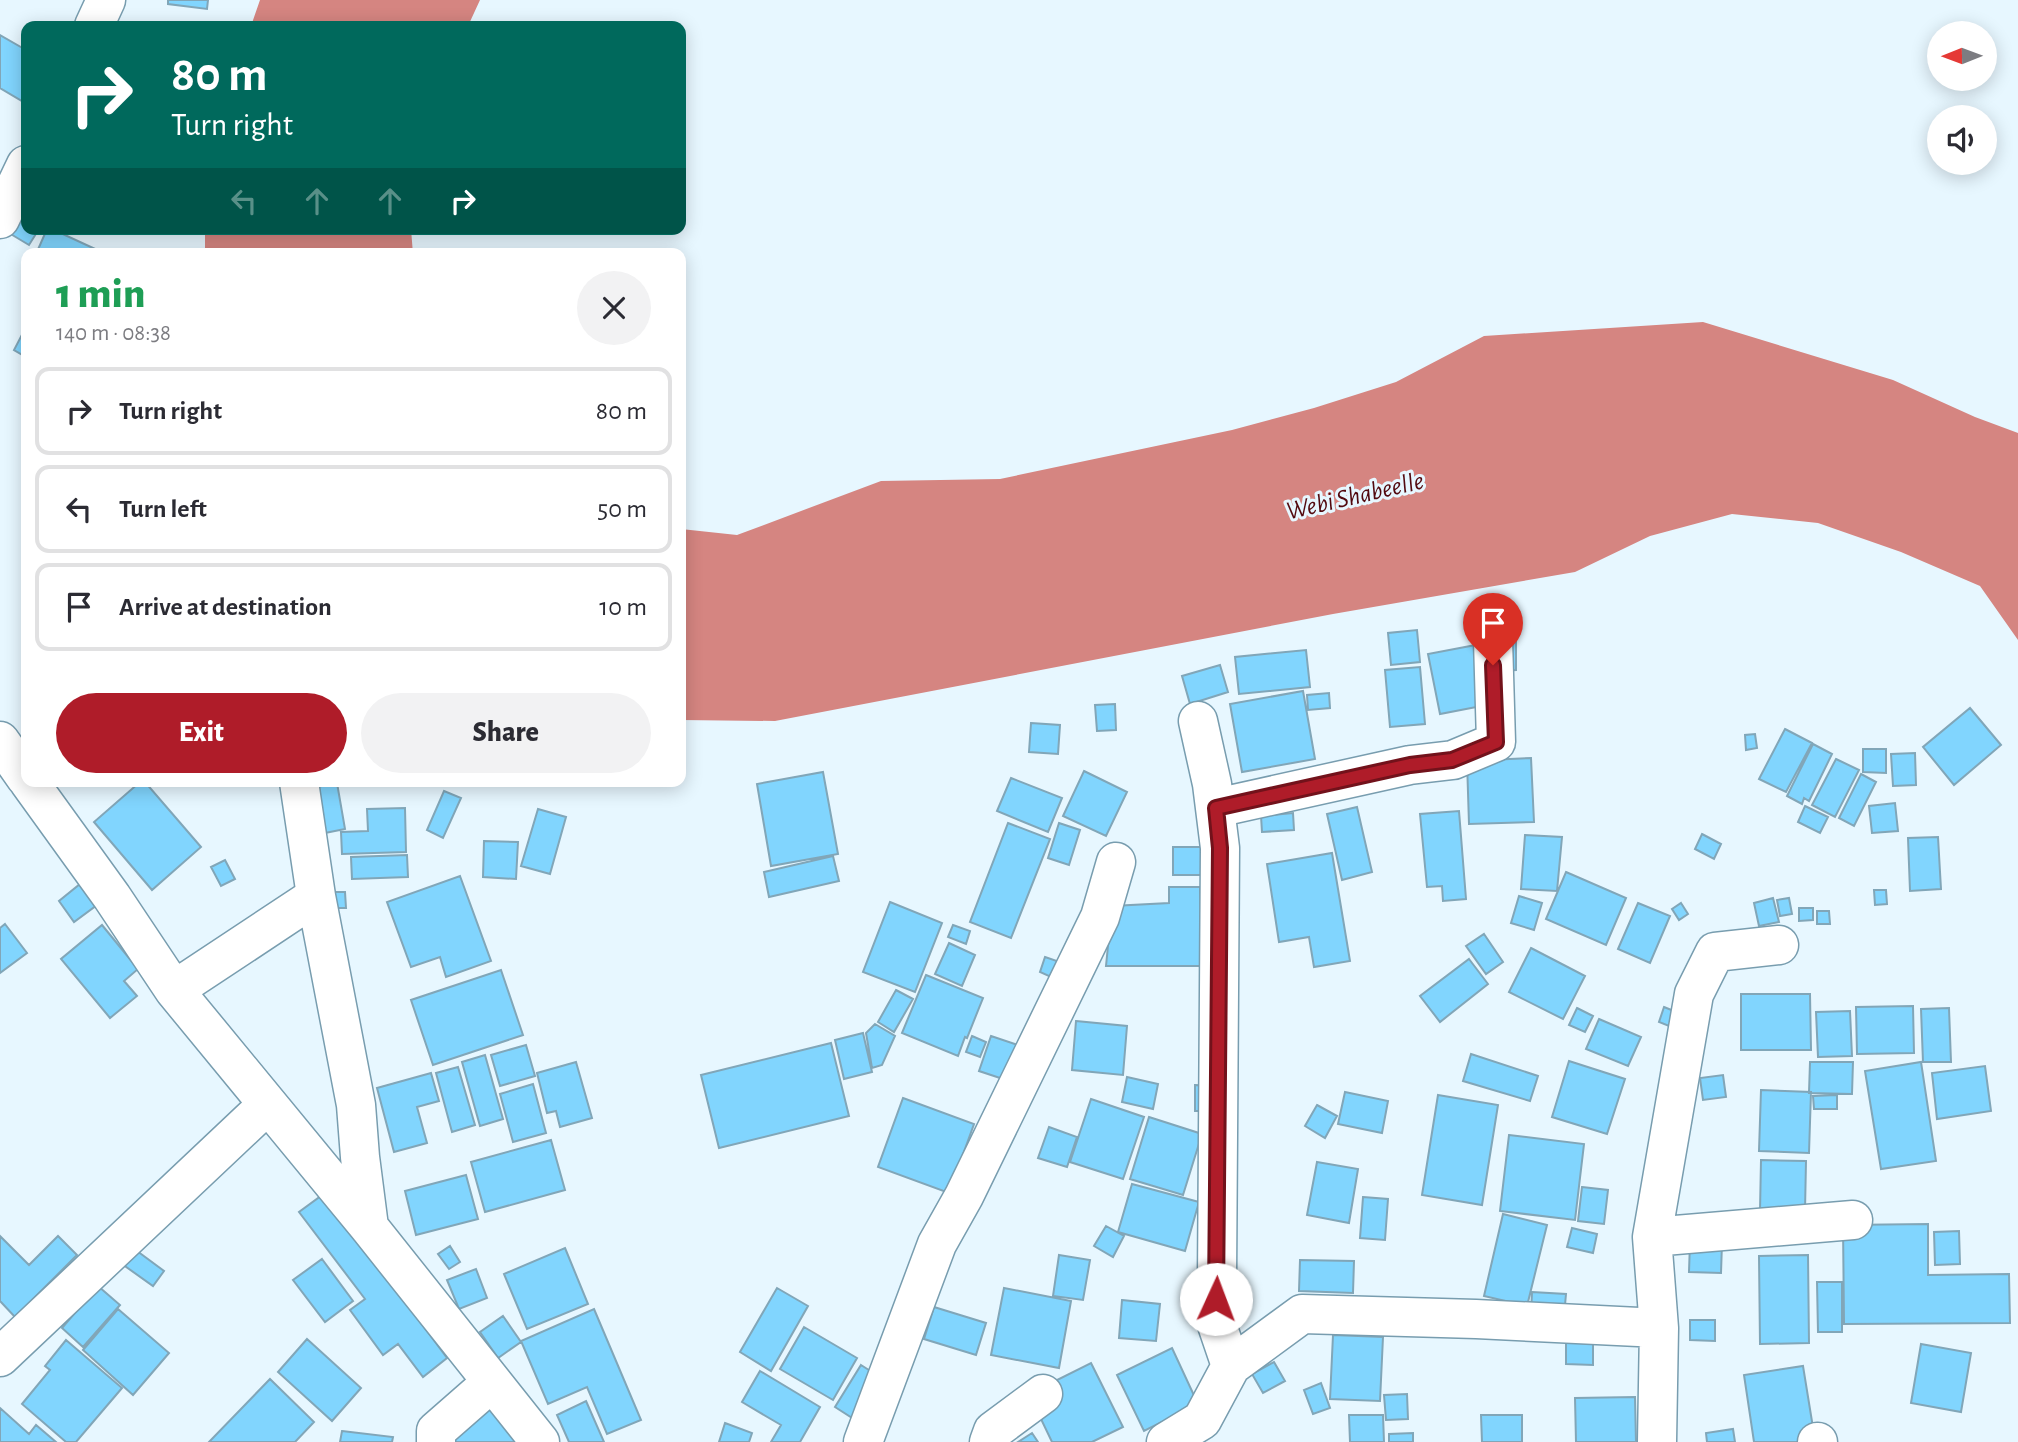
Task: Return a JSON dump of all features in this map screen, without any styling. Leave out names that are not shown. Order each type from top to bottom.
[{"type":"street","points":[[96,21],[106,0]]},
{"type":"street","points":[[2,209],[21,174]]},
{"type":"street","points":[[1216,808],[1410,765],[1452,760],[1496,742],[1493,640]]},
{"type":"street","points":[[1198,721],[1216,808],[1220,848],[1215,1319],[1231,1366]]},
{"type":"street","points":[[0,741],[21,770]]},
{"type":"street","points":[[33,787],[112,897],[174,990],[369,1227],[540,1442]]},
{"type":"street","points":[[300,787],[316,896],[356,1105],[369,1227]]},
{"type":"street","points":[[863,1442],[937,1244],[964,1196],[1100,917],[1116,862]]},
{"type":"street","points":[[174,990],[316,896]]},
{"type":"street","points":[[1657,1442],[1658,1328],[1653,1237],[1694,995],[1715,952],[1779,945]]},
{"type":"street","points":[[0,1357],[267,1105]]},
{"type":"street","points":[[1653,1237],[1853,1220]]},
{"type":"street","points":[[1166,1442],[1202,1420],[1231,1366],[1302,1314],[1658,1328]]},
{"type":"street","points":[[436,1442],[436,1431],[492,1382]]},
{"type":"street","points":[[989,1442],[993,1431],[1043,1394]]},
{"type":"water","points":[[260,0],[480,0],[470,21],[253,21]]},
{"type":"water","points":[[205,235],[411,235],[413,248],[205,248]]},
{"type":"water","name":"Webi Shabeelle","points":[[1703,322],[1893,380],[2018,433],[2018,640],[1980,586],[1901,552],[1818,523],[1732,514],[1650,536],[1575,572],[1333,614],[775,721],[686,720],[686,530],[737,535],[881,481],[1000,479],[1232,430],[1396,382],[1484,336]]},
{"type":"building","points":[[168,0],[208,0],[207,9],[168,4]]},
{"type":"building","points":[[0,35],[21,47],[21,100],[0,88]]},
{"type":"building","points":[[21,213],[21,235],[35,235],[29,245],[9,233]]},
{"type":"building","points":[[44,235],[65,235],[93,248],[39,248]]},
{"type":"building","points":[[21,337],[21,354],[14,350]]},
{"type":"building","points":[[1417,630],[1420,662],[1391,665],[1388,633]]},
{"type":"building","points":[[1500,642],[1516,642],[1516,670],[1501,671]]},
{"type":"building","points":[[1481,644],[1492,704],[1440,714],[1428,654]]},
{"type":"building","points":[[1306,650],[1310,687],[1239,694],[1235,657]]},
{"type":"building","points":[[1220,665],[1228,692],[1190,704],[1182,676]]},
{"type":"building","points":[[1420,667],[1425,724],[1390,727],[1385,670]]},
{"type":"building","points":[[1303,691],[1315,759],[1242,772],[1230,704]]},
{"type":"building","points":[[1329,693],[1330,708],[1308,710],[1307,695]]},
{"type":"building","points":[[1115,704],[1116,730],[1097,731],[1095,705]]},
{"type":"building","points":[[1970,708],[2001,745],[1954,785],[1923,747]]},
{"type":"building","points":[[1031,723],[1060,725],[1058,754],[1029,752]]},
{"type":"building","points":[[1785,729],[1812,743],[1786,792],[1759,779]]},
{"type":"building","points":[[1755,734],[1757,748],[1746,750],[1745,735]]},
{"type":"building","points":[[1813,744],[1832,754],[1809,801],[1804,798],[1802,804],[1787,796]]},
{"type":"building","points":[[1863,749],[1886,749],[1886,773],[1863,772]]},
{"type":"building","points":[[1915,753],[1916,785],[1893,786],[1891,754]]},
{"type":"building","points":[[1531,758],[1534,822],[1469,824],[1467,761]]},
{"type":"building","points":[[1836,759],[1859,770],[1835,817],[1812,805]]},
{"type":"building","points":[[1084,771],[1127,792],[1106,836],[1063,816]]},
{"type":"building","points":[[823,772],[838,854],[771,866],[757,784]]},
{"type":"building","points":[[1861,774],[1876,782],[1854,826],[1839,818]]},
{"type":"building","points":[[1011,778],[1062,798],[1048,832],[997,811]]},
{"type":"building","points":[[134,787],[149,787],[201,847],[152,890],[94,822]]},
{"type":"building","points":[[338,787],[345,829],[315,835],[307,789]]},
{"type":"building","points":[[444,791],[461,798],[443,838],[427,830]]},
{"type":"building","points":[[1895,803],[1898,831],[1872,833],[1869,806]]},
{"type":"building","points":[[1805,806],[1828,817],[1820,833],[1798,822]]},
{"type":"building","points":[[1357,807],[1372,872],[1342,880],[1327,814]]},
{"type":"building","points":[[405,808],[406,852],[342,854],[341,832],[368,831],[367,809]]},
{"type":"building","points":[[538,809],[566,817],[550,874],[521,866]]},
{"type":"building","points":[[1459,811],[1466,899],[1443,901],[1442,886],[1427,887],[1420,814]]},
{"type":"building","points":[[1293,813],[1294,830],[1262,832],[1261,816]]},
{"type":"building","points":[[1008,823],[1050,839],[1011,938],[970,922]]},
{"type":"building","points":[[1059,823],[1080,830],[1069,865],[1048,858]]},
{"type":"building","points":[[1702,834],[1721,844],[1714,859],[1695,849]]},
{"type":"building","points":[[1525,835],[1562,837],[1557,891],[1521,889]]},
{"type":"building","points":[[1938,837],[1941,889],[1910,891],[1908,838]]},
{"type":"building","points":[[484,841],[518,842],[516,879],[483,877]]},
{"type":"building","points":[[1173,847],[1202,847],[1201,875],[1173,875]]},
{"type":"building","points":[[1332,853],[1350,961],[1314,967],[1309,937],[1279,942],[1267,864]]},
{"type":"building","points":[[407,855],[408,877],[352,879],[351,857]]},
{"type":"building","points":[[833,856],[839,881],[769,897],[764,872]]},
{"type":"building","points":[[225,860],[235,879],[221,886],[211,867]]},
{"type":"building","points":[[1566,872],[1626,898],[1606,945],[1546,919]]},
{"type":"building","points":[[460,876],[491,961],[446,977],[440,957],[411,967],[387,902]]},
{"type":"building","points":[[80,884],[97,905],[74,922],[59,901]]},
{"type":"building","points":[[1169,887],[1200,887],[1204,966],[1106,966],[1112,906],[1169,903]]},
{"type":"building","points":[[1874,890],[1886,890],[1887,904],[1875,905]]},
{"type":"building","points":[[334,892],[345,892],[346,908],[335,908]]},
{"type":"building","points":[[1519,896],[1542,903],[1534,930],[1511,923]]},
{"type":"building","points":[[1773,898],[1779,922],[1759,926],[1754,903]]},
{"type":"building","points":[[1789,898],[1792,914],[1780,916],[1777,900]]},
{"type":"building","points":[[890,902],[942,923],[915,992],[863,972]]},
{"type":"building","points":[[1638,903],[1670,916],[1650,963],[1618,949]]},
{"type":"building","points":[[1681,903],[1688,914],[1679,920],[1672,909]]},
{"type":"building","points":[[1799,908],[1813,908],[1813,920],[1799,921]]},
{"type":"building","points":[[1817,911],[1829,911],[1830,924],[1817,924]]},
{"type":"building","points":[[5,924],[27,953],[0,973],[0,928]]},
{"type":"building","points":[[102,925],[138,969],[124,981],[137,996],[110,1018],[61,959]]},
{"type":"building","points":[[953,925],[970,931],[966,944],[948,937]]},
{"type":"building","points":[[1484,934],[1503,962],[1486,974],[1466,946]]},
{"type":"building","points":[[949,943],[975,955],[962,986],[935,974]]},
{"type":"building","points":[[1531,948],[1585,976],[1563,1019],[1509,992]]},
{"type":"building","points":[[1045,957],[1057,961],[1051,977],[1040,972]]},
{"type":"building","points":[[1469,959],[1488,984],[1440,1022],[1420,996]]},
{"type":"building","points":[[501,970],[523,1035],[433,1065],[411,1000]]},
{"type":"building","points":[[926,975],[983,998],[958,1056],[902,1033]]},
{"type":"building","points":[[896,990],[913,999],[894,1032],[878,1022]]},
{"type":"building","points":[[1741,994],[1810,994],[1811,1050],[1741,1050]]},
{"type":"building","points":[[1913,1006],[1914,1053],[1857,1054],[1856,1007]]},
{"type":"building","points":[[1664,1007],[1679,1013],[1674,1028],[1659,1022]]},
{"type":"building","points":[[1577,1008],[1593,1016],[1585,1032],[1569,1025]]},
{"type":"building","points":[[1949,1008],[1951,1062],[1923,1062],[1921,1009]]},
{"type":"building","points":[[1850,1011],[1852,1056],[1818,1057],[1816,1012]]},
{"type":"building","points":[[1599,1019],[1641,1037],[1628,1066],[1586,1049]]},
{"type":"building","points":[[1076,1021],[1127,1026],[1123,1075],[1072,1070]]},
{"type":"building","points":[[875,1024],[895,1036],[882,1065],[872,1068],[866,1033]]},
{"type":"building","points":[[863,1033],[872,1072],[844,1079],[835,1040]]},
{"type":"building","points":[[972,1036],[986,1042],[980,1057],[966,1052]]},
{"type":"building","points":[[991,1036],[1018,1045],[1006,1080],[979,1071]]},
{"type":"building","points":[[831,1043],[849,1116],[719,1148],[701,1075]]},
{"type":"building","points":[[526,1045],[535,1076],[500,1086],[491,1055]]},
{"type":"building","points":[[1471,1054],[1538,1076],[1530,1101],[1463,1081]]},
{"type":"building","points":[[485,1055],[503,1119],[480,1126],[462,1062]]},
{"type":"building","points":[[1569,1061],[1625,1079],[1607,1134],[1552,1117]]},
{"type":"building","points":[[576,1062],[592,1118],[560,1127],[556,1111],[547,1113],[537,1073]]},
{"type":"building","points":[[1810,1062],[1853,1062],[1852,1094],[1809,1093]]},
{"type":"building","points":[[1921,1062],[1936,1161],[1881,1169],[1865,1071]]},
{"type":"building","points":[[1985,1066],[1991,1111],[1937,1119],[1932,1073]]},
{"type":"building","points":[[458,1067],[475,1125],[452,1132],[436,1073]]},
{"type":"building","points":[[431,1073],[439,1101],[417,1107],[427,1143],[394,1152],[377,1088]]},
{"type":"building","points":[[1723,1075],[1726,1097],[1703,1100],[1700,1078]]},
{"type":"building","points":[[1127,1077],[1158,1084],[1153,1109],[1122,1102]]},
{"type":"building","points":[[533,1084],[546,1133],[513,1142],[500,1094]]},
{"type":"building","points":[[1195,1085],[1216,1086],[1215,1111],[1195,1111]]},
{"type":"building","points":[[1761,1090],[1811,1092],[1809,1153],[1759,1151]]},
{"type":"building","points":[[1345,1092],[1388,1101],[1382,1133],[1338,1124]]},
{"type":"building","points":[[1438,1095],[1498,1105],[1482,1205],[1422,1195]]},
{"type":"building","points":[[1837,1095],[1837,1109],[1814,1109],[1813,1096]]},
{"type":"building","points":[[903,1098],[974,1124],[949,1193],[878,1167]]},
{"type":"building","points":[[1091,1099],[1144,1117],[1123,1179],[1070,1162]]},
{"type":"building","points":[[1317,1105],[1337,1116],[1325,1138],[1305,1126]]},
{"type":"building","points":[[1149,1117],[1202,1134],[1183,1195],[1130,1179]]},
{"type":"building","points":[[1049,1127],[1077,1137],[1067,1167],[1038,1158]]},
{"type":"building","points":[[1509,1135],[1584,1144],[1575,1220],[1500,1211]]},
{"type":"building","points":[[551,1140],[565,1190],[485,1212],[471,1162]]},
{"type":"building","points":[[1761,1160],[1806,1161],[1805,1211],[1760,1211]]},
{"type":"building","points":[[1317,1162],[1358,1169],[1349,1223],[1307,1215]]},
{"type":"building","points":[[466,1175],[478,1219],[416,1235],[405,1191]]},
{"type":"building","points":[[1132,1184],[1199,1202],[1185,1251],[1118,1232]]},
{"type":"building","points":[[1582,1187],[1608,1190],[1604,1224],[1578,1221]]},
{"type":"building","points":[[325,1193],[447,1358],[423,1377],[398,1344],[383,1355],[350,1310],[365,1299],[299,1212]]},
{"type":"building","points":[[1363,1197],[1388,1199],[1385,1240],[1360,1238]]},
{"type":"building","points":[[1503,1214],[1547,1225],[1527,1306],[1484,1296]]},
{"type":"building","points":[[1928,1224],[1928,1275],[2009,1274],[2010,1323],[1844,1324],[1843,1225]]},
{"type":"building","points":[[1106,1226],[1124,1236],[1113,1257],[1094,1246]]},
{"type":"building","points":[[1572,1228],[1597,1234],[1593,1253],[1567,1247]]},
{"type":"building","points":[[1959,1231],[1960,1264],[1935,1265],[1934,1232]]},
{"type":"building","points":[[0,1236],[29,1265],[58,1236],[77,1255],[15,1317],[0,1301]]},
{"type":"building","points":[[1690,1242],[1722,1243],[1721,1273],[1689,1272]]},
{"type":"building","points":[[450,1246],[460,1262],[449,1269],[438,1254]]},
{"type":"building","points":[[133,1248],[164,1271],[153,1286],[122,1264]]},
{"type":"building","points":[[565,1248],[588,1304],[527,1329],[504,1274]]},
{"type":"building","points":[[1059,1255],[1090,1260],[1083,1300],[1053,1296]]},
{"type":"building","points":[[1808,1255],[1809,1343],[1760,1344],[1759,1256]]},
{"type":"building","points":[[322,1259],[353,1301],[325,1322],[293,1280]]},
{"type":"building","points":[[1300,1260],[1354,1261],[1353,1293],[1299,1291]]},
{"type":"building","points":[[476,1269],[487,1298],[459,1309],[447,1280]]},
{"type":"building","points":[[1817,1282],[1842,1282],[1842,1332],[1818,1332]]},
{"type":"building","points":[[98,1286],[120,1305],[83,1347],[62,1328]]},
{"type":"building","points":[[777,1288],[808,1306],[771,1371],[740,1352]]},
{"type":"building","points":[[1004,1288],[1071,1301],[1059,1368],[991,1355]]},
{"type":"building","points":[[1532,1292],[1566,1294],[1564,1316],[1531,1314]]},
{"type":"building","points":[[1122,1300],[1160,1304],[1156,1341],[1119,1338]]},
{"type":"building","points":[[934,1307],[986,1323],[976,1355],[924,1339]]},
{"type":"building","points":[[118,1309],[169,1353],[133,1395],[83,1350]]},
{"type":"building","points":[[594,1309],[641,1420],[607,1434],[587,1387],[548,1404],[521,1341]]},
{"type":"building","points":[[503,1316],[521,1342],[498,1358],[480,1332]]},
{"type":"building","points":[[1690,1320],[1715,1320],[1715,1341],[1690,1340]]},
{"type":"building","points":[[804,1327],[857,1358],[833,1400],[780,1369]]},
{"type":"building","points":[[1333,1335],[1383,1337],[1380,1401],[1330,1399]]},
{"type":"building","points":[[1566,1338],[1593,1339],[1593,1365],[1566,1364]]},
{"type":"building","points":[[307,1339],[361,1388],[332,1421],[278,1372]]},
{"type":"building","points":[[66,1340],[122,1388],[76,1442],[66,1442],[22,1404],[50,1370],[45,1366]]},
{"type":"building","points":[[1921,1344],[1971,1353],[1961,1412],[1911,1403]]},
{"type":"building","points":[[1172,1348],[1198,1404],[1144,1431],[1117,1375]]},
{"type":"building","points":[[1274,1362],[1285,1381],[1263,1393],[1252,1374]]},
{"type":"building","points":[[1091,1363],[1123,1427],[1092,1442],[1052,1442],[1029,1394]]},
{"type":"building","points":[[861,1365],[883,1379],[857,1421],[835,1407]]},
{"type":"building","points":[[1803,1366],[1815,1440],[1754,1442],[1744,1375]]},
{"type":"building","points":[[760,1371],[820,1407],[800,1442],[771,1442],[781,1425],[742,1402]]},
{"type":"building","points":[[270,1379],[314,1422],[295,1442],[209,1442]]},
{"type":"building","points":[[1321,1383],[1330,1408],[1313,1414],[1304,1390]]},
{"type":"building","points":[[1407,1394],[1408,1419],[1386,1420],[1384,1395]]},
{"type":"building","points":[[482,1397],[526,1442],[447,1442]]},
{"type":"building","points":[[1635,1397],[1636,1442],[1576,1442],[1575,1398]]},
{"type":"building","points":[[586,1401],[604,1442],[569,1442],[557,1415]]},
{"type":"building","points":[[0,1408],[29,1434],[36,1425],[56,1442],[0,1442]]},
{"type":"building","points":[[1349,1415],[1383,1415],[1384,1442],[1350,1442]]},
{"type":"building","points":[[1481,1415],[1522,1415],[1522,1442],[1482,1442]]},
{"type":"building","points":[[725,1423],[752,1433],[749,1442],[719,1442]]},
{"type":"building","points":[[1733,1429],[1735,1442],[1707,1442],[1706,1433]]},
{"type":"building","points":[[342,1431],[393,1437],[392,1442],[340,1442]]},
{"type":"building","points":[[1032,1433],[1038,1442],[1018,1442]]},
{"type":"building","points":[[1413,1433],[1413,1442],[1389,1442],[1389,1434]]},
{"type":"route","points":[[1216,1299],[1220,848],[1216,808],[1410,765],[1452,760],[1496,742],[1493,665]]}]
